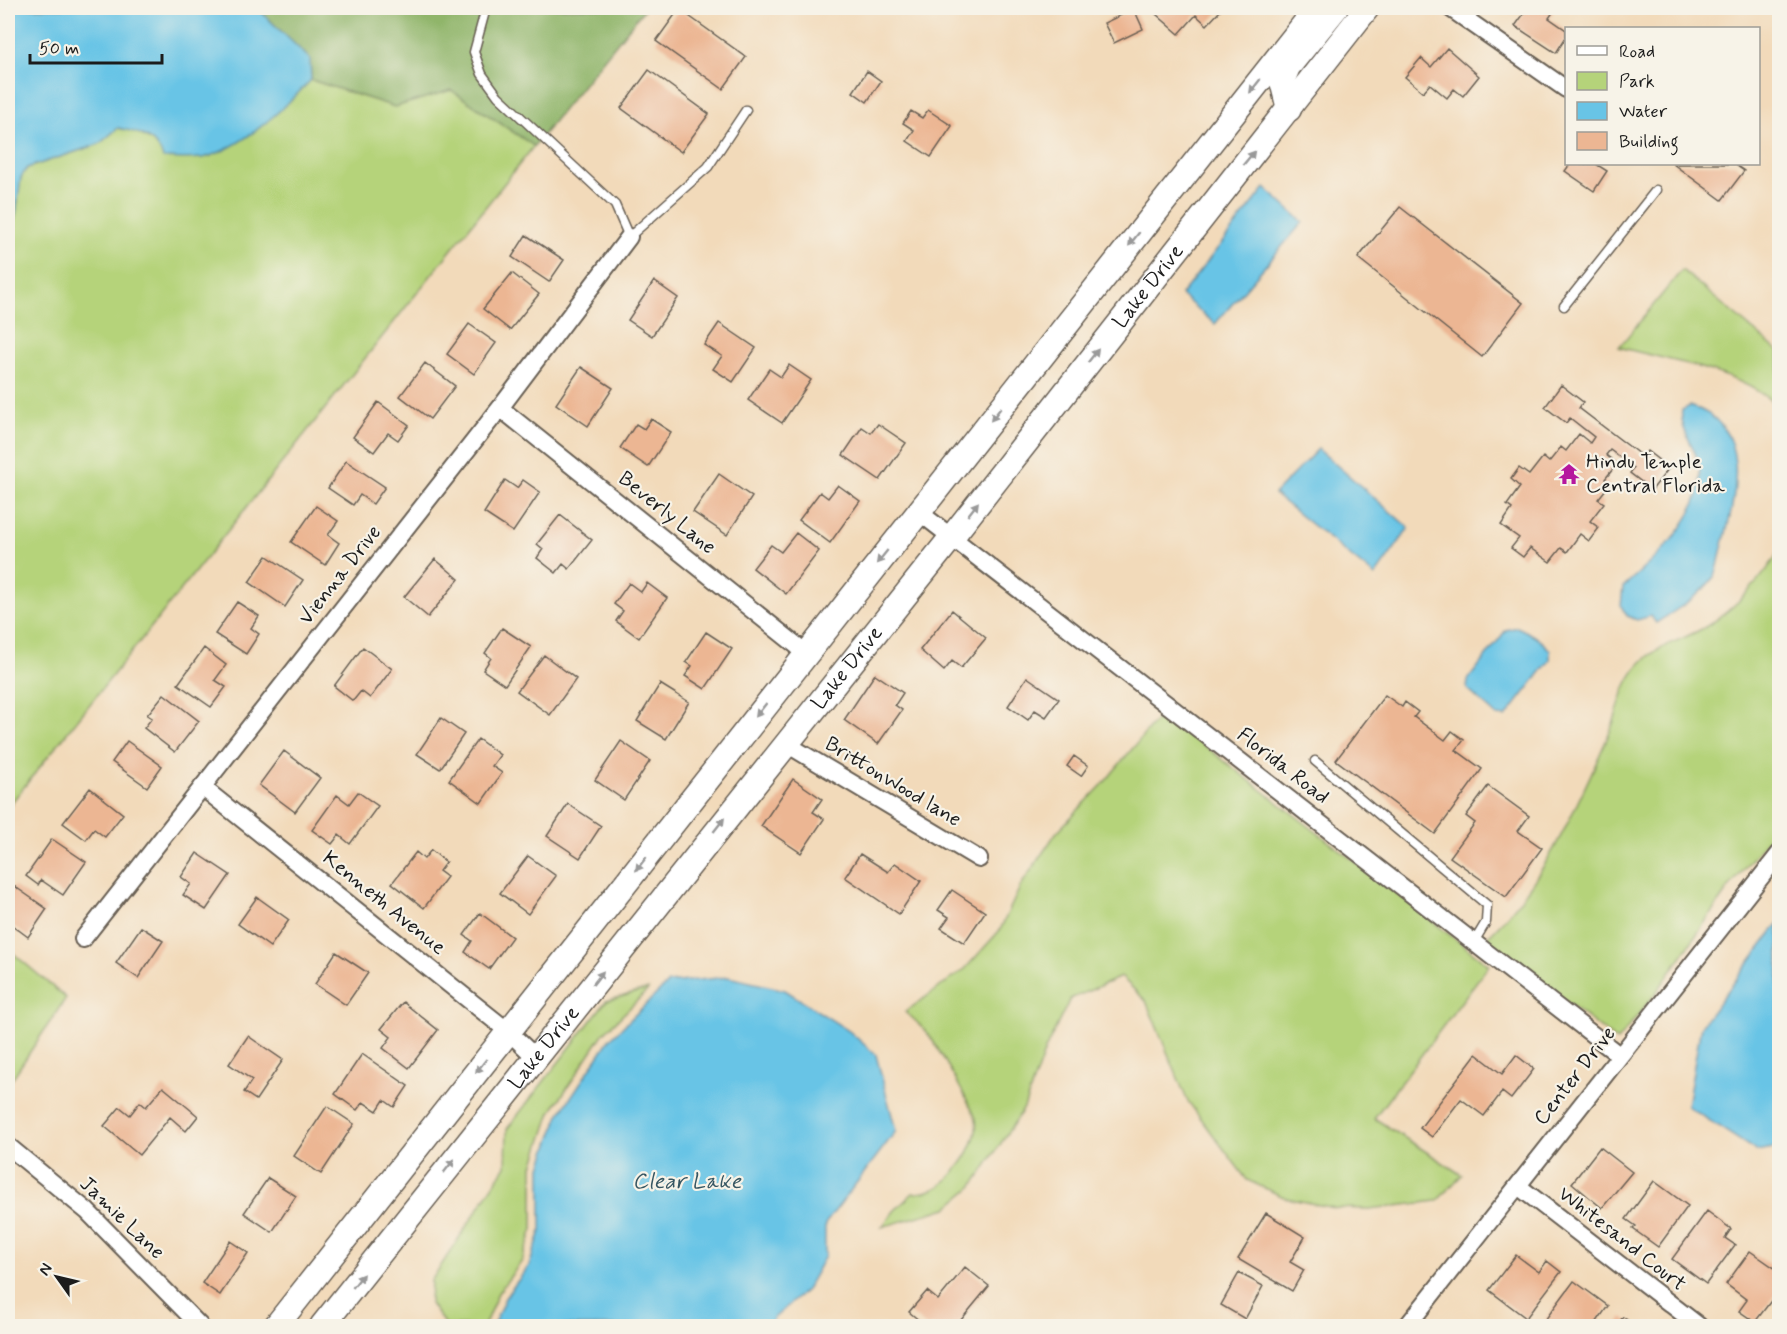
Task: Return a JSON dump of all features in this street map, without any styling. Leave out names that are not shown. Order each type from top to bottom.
[{"type":"main road","name":"Lake Drive","points":[[276,1326],[1317,8]]},
{"type":"main road","points":[[1289,110],[1282,81],[1288,67],[1336,8]]},
{"type":"main road","name":"Lake Drive","points":[[322,1326],[785,743],[951,538],[1211,203],[1289,110],[1367,8]]},
{"type":"main road","points":[[1180,181],[1211,203]]},
{"type":"street","points":[[1450,8],[1565,88]]},
{"type":"street","name":"Vienna Drive","points":[[83,939],[500,408],[628,237]]},
{"type":"street","name":"Beverly Lane","points":[[500,408],[806,653]]},
{"type":"street","name":"Florida Road","points":[[919,512],[1619,1055]]},
{"type":"street","name":"BrittonWood lane","points":[[785,743],[979,859]]},
{"type":"street","name":"Kenneth Avenue","points":[[202,787],[508,1032],[536,1057]]},
{"type":"street","name":"Center Drive","points":[[1407,1326],[1779,853]]},
{"type":"street","name":"Jamie Lane","points":[[8,1146],[87,1211],[200,1326]]},
{"type":"street","name":"Whitesand Court","points":[[1518,1186],[1699,1326]]},
{"type":"lane","points":[[486,8],[474,52],[482,74],[498,96],[615,206],[628,237],[708,167],[746,110]]},
{"type":"lane","points":[[1564,306],[1656,190]]},
{"type":"lane","points":[[1315,761],[1487,905],[1486,922],[1474,942]]},
{"type":"green space","points":[[257,8],[645,8],[534,146],[451,90],[395,107],[311,80],[310,59]]},
{"type":"green space","points":[[311,80],[395,107],[451,90],[534,146],[8,807],[8,241],[16,214],[21,177],[27,168],[99,144],[118,128],[137,132],[160,146],[209,157],[263,122]]},
{"type":"green space","points":[[1682,270],[1779,352],[1779,408],[1764,395],[1726,376],[1619,347]]},
{"type":"green space","points":[[1779,551],[1779,825],[1728,889],[1656,993],[1617,1041],[1485,939],[1525,894],[1557,843],[1597,761],[1626,686],[1636,669],[1657,650],[1699,630],[1728,611],[1757,582]]},
{"type":"green space","points":[[1162,713],[1489,965],[1374,1118],[1462,1175],[1437,1201],[1369,1209],[1334,1208],[1286,1198],[1247,1180],[1187,1100],[1146,1001],[1121,977],[1070,999],[1045,1050],[1024,1108],[973,1186],[947,1208],[882,1227],[894,1211],[913,1193],[932,1190],[952,1175],[964,1159],[976,1133],[976,1119],[946,1063],[928,1034],[905,1012],[965,969],[1000,930],[1021,885],[1056,833],[1103,784]]},
{"type":"green space","points":[[8,949],[66,998],[8,1085]]},
{"type":"green space","points":[[649,989],[603,1034],[551,1112],[533,1166],[533,1229],[522,1261],[498,1293],[484,1326],[446,1326],[430,1304],[431,1281],[506,1166],[507,1129],[606,1001]]},
{"type":"water","points":[[8,8],[257,8],[310,59],[311,80],[252,134],[205,158],[163,158],[151,140],[133,131],[118,128],[99,144],[27,168],[21,177],[16,214],[8,241]]},
{"type":"water","points":[[880,8],[978,8],[955,13],[916,15]]},
{"type":"water","points":[[1265,188],[1303,222],[1215,324],[1181,295]]},
{"type":"water","points":[[1690,406],[1711,415],[1724,429],[1732,446],[1735,487],[1718,568],[1701,592],[1656,623],[1651,616],[1637,620],[1627,616],[1621,606],[1623,587],[1665,548],[1689,516],[1696,499],[1700,481],[1698,462],[1682,417],[1682,410]]},
{"type":"water","points":[[1318,449],[1409,528],[1375,576],[1274,494]]},
{"type":"water","points":[[1517,627],[1535,637],[1550,650],[1550,660],[1506,717],[1497,716],[1467,689],[1468,680],[1506,630]]},
{"type":"water","points":[[1779,923],[1779,1147],[1756,1151],[1687,1106],[1701,1026]]},
{"type":"water","name":"Clear Lake","points":[[728,977],[785,990],[849,1031],[876,1055],[896,1131],[825,1224],[825,1256],[806,1290],[774,1318],[770,1326],[493,1326],[505,1298],[529,1266],[541,1231],[541,1167],[559,1115],[609,1040],[668,983]]},
{"type":"building","points":[[1149,8],[1219,8],[1221,10],[1207,25],[1196,15],[1179,34]]},
{"type":"building","points":[[1528,8],[1556,8],[1549,18],[1565,29],[1565,39],[1556,53],[1515,26]]},
{"type":"building","points":[[679,9],[746,57],[723,89],[656,41]]},
{"type":"building","points":[[1134,9],[1143,29],[1114,43],[1104,23]]},
{"type":"building","points":[[1447,48],[1479,76],[1463,96],[1454,89],[1447,98],[1430,84],[1423,92],[1405,77],[1421,58],[1431,67]]},
{"type":"building","points":[[649,70],[709,114],[681,152],[621,108]]},
{"type":"building","points":[[867,71],[881,81],[867,102],[853,92]]},
{"type":"building","points":[[928,110],[952,126],[931,157],[907,141],[914,130],[903,123],[911,111],[922,118]]},
{"type":"building","points":[[1569,165],[1598,165],[1607,171],[1594,191],[1565,171]]},
{"type":"building","points":[[1674,165],[1735,165],[1744,171],[1722,200]]},
{"type":"building","points":[[1400,207],[1523,303],[1482,357],[1358,258]]},
{"type":"building","points":[[526,235],[564,260],[549,282],[512,257]]},
{"type":"building","points":[[512,273],[539,294],[510,330],[483,309]]},
{"type":"building","points":[[654,281],[678,298],[652,336],[628,320]]},
{"type":"building","points":[[719,323],[756,348],[733,382],[713,369],[722,356],[704,345]]},
{"type":"building","points":[[469,324],[496,343],[474,374],[447,354]]},
{"type":"building","points":[[425,363],[455,386],[430,419],[400,396]]},
{"type":"building","points":[[789,365],[811,380],[782,423],[748,400],[769,369],[781,377]]},
{"type":"building","points":[[581,367],[613,388],[588,426],[556,404]]},
{"type":"building","name":"Hindu Temple Central Florida","points":[[1561,385],[1583,402],[1579,408],[1643,457],[1647,451],[1669,468],[1652,490],[1630,473],[1634,468],[1610,450],[1606,455],[1617,464],[1605,479],[1610,484],[1598,499],[1604,503],[1590,521],[1599,528],[1589,541],[1580,534],[1567,552],[1561,548],[1550,562],[1530,548],[1523,557],[1511,548],[1519,538],[1501,525],[1512,509],[1507,505],[1520,487],[1511,479],[1519,468],[1529,475],[1543,457],[1549,462],[1561,447],[1566,451],[1579,434],[1590,443],[1594,437],[1570,418],[1566,423],[1545,407]]},
{"type":"building","points":[[378,402],[409,425],[398,440],[388,433],[374,452],[353,437]]},
{"type":"building","points":[[651,419],[671,432],[648,467],[620,448],[636,424],[644,429]]},
{"type":"building","points":[[878,424],[906,443],[880,480],[843,455],[862,427],[871,433]]},
{"type":"building","points":[[346,461],[385,487],[373,504],[360,495],[353,505],[328,488]]},
{"type":"building","points":[[719,474],[752,497],[727,535],[693,512]]},
{"type":"building","points":[[505,480],[517,488],[523,480],[540,492],[513,532],[484,513]]},
{"type":"building","points":[[838,485],[860,501],[830,543],[799,520],[820,492],[828,498]]},
{"type":"building","points":[[316,506],[338,521],[328,535],[339,543],[325,565],[291,542]]},
{"type":"building","points":[[560,515],[592,540],[569,569],[563,564],[556,573],[537,558],[543,549],[537,544]]},
{"type":"building","points":[[796,533],[819,551],[786,594],[753,568],[771,545],[781,552]]},
{"type":"building","points":[[267,556],[303,580],[285,607],[249,582]]},
{"type":"building","points":[[435,559],[459,579],[428,617],[404,597]]},
{"type":"building","points":[[629,583],[641,592],[647,583],[667,598],[639,638],[616,621],[623,611],[614,604]]},
{"type":"building","points":[[237,602],[259,616],[251,628],[259,634],[246,654],[215,634]]},
{"type":"building","points":[[952,610],[986,638],[961,668],[952,661],[944,671],[920,650]]},
{"type":"building","points":[[502,628],[531,647],[505,685],[483,670],[491,658],[485,653]]},
{"type":"building","points":[[706,632],[732,649],[705,689],[685,676],[692,666],[686,662]]},
{"type":"building","points":[[363,647],[392,669],[370,698],[361,691],[353,701],[334,686]]},
{"type":"building","points":[[204,648],[226,665],[215,680],[226,687],[211,707],[178,684]]},
{"type":"building","points":[[544,655],[576,679],[550,715],[517,691]]},
{"type":"building","points":[[875,674],[903,693],[895,705],[902,710],[878,744],[844,720]]},
{"type":"building","points":[[1027,677],[1059,699],[1046,717],[1035,710],[1028,720],[1008,706]]},
{"type":"building","points":[[660,684],[689,702],[666,739],[637,721]]},
{"type":"building","points":[[164,694],[199,721],[175,752],[144,728],[152,718],[147,715]]},
{"type":"building","points":[[1385,695],[1402,707],[1405,702],[1418,712],[1414,717],[1445,740],[1452,731],[1464,740],[1456,750],[1482,769],[1435,834],[1336,760]]},
{"type":"building","points":[[441,718],[464,734],[440,769],[417,754]]},
{"type":"building","points":[[478,739],[500,755],[492,766],[502,773],[481,803],[449,780]]},
{"type":"building","points":[[127,741],[162,766],[147,787],[112,762]]},
{"type":"building","points":[[621,741],[650,761],[624,800],[595,780]]},
{"type":"building","points":[[284,751],[320,778],[295,812],[259,785]]},
{"type":"building","points":[[1074,756],[1088,766],[1081,776],[1067,766]]},
{"type":"building","points":[[793,779],[822,799],[813,812],[824,819],[801,853],[761,826]]},
{"type":"building","points":[[1488,786],[1529,816],[1518,831],[1542,848],[1506,897],[1450,857],[1475,823],[1466,816]]},
{"type":"building","points":[[90,788],[123,814],[105,837],[94,829],[86,840],[63,823]]},
{"type":"building","points":[[358,792],[378,806],[350,844],[339,835],[332,844],[312,830],[337,795],[349,804]]},
{"type":"building","points":[[568,804],[601,826],[580,858],[547,836]]},
{"type":"building","points":[[52,839],[86,862],[63,895],[41,880],[38,885],[26,876]]},
{"type":"building","points":[[431,850],[446,862],[439,871],[447,877],[424,908],[392,883],[416,852],[424,859]]},
{"type":"building","points":[[197,853],[230,875],[206,910],[183,895],[191,884],[181,877]]},
{"type":"building","points":[[860,854],[888,872],[895,863],[921,881],[899,914],[845,877]]},
{"type":"building","points":[[528,856],[556,876],[528,914],[500,893]]},
{"type":"building","points":[[14,886],[47,909],[28,937],[8,922],[10,913],[8,912],[8,896]]},
{"type":"building","points":[[952,890],[985,912],[964,943],[941,928],[949,917],[938,910]]},
{"type":"building","points":[[257,897],[289,920],[270,947],[238,924]]},
{"type":"building","points":[[480,913],[512,937],[489,969],[465,952],[472,941],[464,935]]},
{"type":"building","points":[[141,927],[163,941],[138,978],[116,963]]},
{"type":"building","points":[[336,952],[368,973],[346,1005],[315,984]]},
{"type":"building","points":[[403,1002],[438,1030],[409,1068],[383,1048],[391,1037],[381,1029]]},
{"type":"building","points":[[248,1036],[283,1060],[256,1100],[244,1092],[252,1080],[229,1064]]},
{"type":"building","points":[[362,1054],[408,1086],[394,1107],[384,1100],[377,1111],[363,1102],[357,1110],[335,1094]]},
{"type":"building","points":[[1476,1054],[1502,1074],[1516,1055],[1534,1069],[1511,1099],[1502,1092],[1484,1116],[1461,1099],[1432,1137],[1420,1128]]},
{"type":"building","points":[[163,1087],[198,1116],[186,1131],[170,1117],[139,1155],[104,1126],[120,1107],[130,1115],[140,1102],[146,1107]]},
{"type":"building","points":[[327,1106],[354,1124],[321,1174],[294,1156]]},
{"type":"building","points":[[1600,1147],[1632,1172],[1602,1208],[1572,1183]]},
{"type":"building","points":[[268,1178],[296,1196],[272,1232],[244,1213]]},
{"type":"building","points":[[1654,1181],[1688,1206],[1658,1247],[1633,1229],[1636,1226],[1626,1219]]},
{"type":"building","points":[[1707,1211],[1731,1229],[1725,1238],[1735,1245],[1706,1284],[1672,1259]]},
{"type":"building","points":[[1266,1213],[1305,1237],[1290,1262],[1304,1270],[1292,1291],[1238,1259]]},
{"type":"building","points":[[230,1241],[248,1253],[220,1295],[202,1283]]},
{"type":"building","points":[[1750,1251],[1780,1272],[1780,1289],[1755,1322],[1739,1311],[1747,1300],[1726,1284]]},
{"type":"building","points":[[1516,1255],[1539,1272],[1547,1261],[1561,1272],[1526,1318],[1489,1290]]},
{"type":"building","points":[[965,1267],[989,1286],[956,1326],[926,1326],[909,1312],[927,1291],[938,1300]]},
{"type":"building","points":[[1239,1273],[1263,1286],[1245,1319],[1221,1305]]},
{"type":"building","points":[[1574,1281],[1608,1306],[1594,1326],[1554,1326],[1545,1320]]},
{"type":"building","points":[[1623,1317],[1636,1326],[1616,1326]]},
{"type":"place","name":"Hindu Temple Central Florida","points":[[1569,474]]}]
